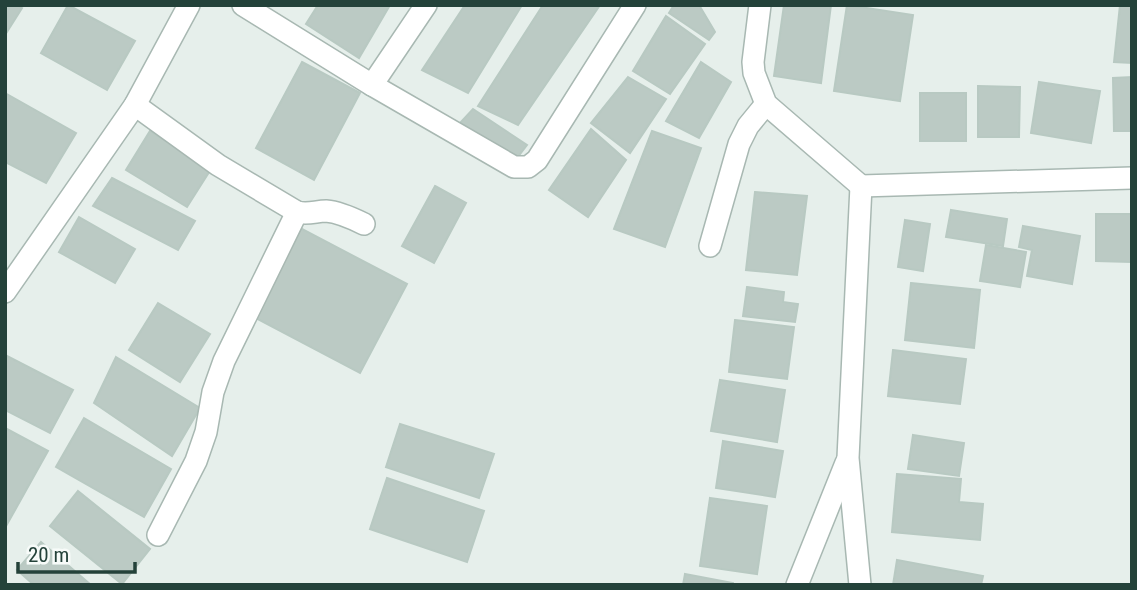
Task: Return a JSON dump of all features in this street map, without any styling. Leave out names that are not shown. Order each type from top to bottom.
[{"type":"street","points":[[5,292],[135,105],[189,5]]},
{"type":"street","points":[[243,5],[372,85],[514,167],[528,167],[537,160],[635,5]]},
{"type":"street","points":[[372,85],[426,5]]},
{"type":"street","points":[[760,5],[753,62],[754,73],[766,104],[861,187],[1132,178]]},
{"type":"street","points":[[710,246],[739,144],[748,126],[766,104]]},
{"type":"street","points":[[135,105],[218,165],[297,212],[305,214],[325,211],[364,224]]},
{"type":"street","points":[[860,585],[848,458],[861,187]]},
{"type":"street","points":[[158,535],[196,461],[206,432],[213,391],[224,361],[297,212]]},
{"type":"street","points":[[797,585],[848,458]]},
{"type":"building","points":[[5,5],[22,8],[5,35]]},
{"type":"building","points":[[68,5],[135,41],[107,90],[41,53]]},
{"type":"building","points":[[318,5],[390,5],[359,58],[306,24]]},
{"type":"building","points":[[465,5],[522,5],[468,93],[422,70]]},
{"type":"building","points":[[543,5],[600,5],[518,125],[478,106]]},
{"type":"building","points":[[674,5],[699,5],[715,32],[709,40],[669,13]]},
{"type":"building","points":[[784,5],[831,5],[821,83],[774,76]]},
{"type":"building","points":[[847,5],[913,15],[900,101],[834,91]]},
{"type":"building","points":[[1120,5],[1132,5],[1132,63],[1114,62]]},
{"type":"building","points":[[666,16],[705,44],[670,94],[633,71]]},
{"type":"building","points":[[302,62],[360,93],[314,180],[256,148]]},
{"type":"building","points":[[701,62],[731,82],[699,138],[666,121]]},
{"type":"building","points":[[628,77],[666,99],[630,153],[591,123]]},
{"type":"building","points":[[1132,77],[1132,131],[1114,131],[1113,78]]},
{"type":"building","points":[[1039,82],[1100,91],[1091,143],[1031,133]]},
{"type":"building","points":[[978,86],[1020,87],[1019,137],[978,137]]},
{"type":"building","points":[[5,93],[76,133],[46,183],[5,162]]},
{"type":"building","points":[[920,93],[966,93],[966,141],[920,141]]},
{"type":"building","points":[[473,109],[527,145],[514,162],[459,124]]},
{"type":"building","points":[[591,129],[626,160],[588,217],[549,190]]},
{"type":"building","points":[[150,131],[211,169],[187,207],[126,170]]},
{"type":"building","points":[[652,131],[701,148],[665,247],[614,229]]},
{"type":"building","points":[[112,178],[195,221],[178,250],[93,206]]},
{"type":"building","points":[[435,186],[466,203],[434,263],[402,246]]},
{"type":"building","points":[[755,192],[807,196],[797,275],[746,270]]},
{"type":"building","points":[[951,210],[1007,219],[1003,246],[946,237]]},
{"type":"building","points":[[1096,214],[1131,214],[1131,262],[1096,261]]},
{"type":"building","points":[[79,217],[135,249],[115,283],[59,252]]},
{"type":"building","points":[[905,220],[930,224],[923,271],[898,267]]},
{"type":"building","points":[[1023,226],[1080,236],[1072,284],[1027,276],[1032,250],[1019,247]]},
{"type":"building","points":[[300,228],[407,284],[360,373],[254,317]]},
{"type":"building","points":[[986,245],[1026,252],[1020,287],[980,281]]},
{"type":"building","points":[[911,283],[980,290],[974,348],[905,340]]},
{"type":"building","points":[[747,287],[784,292],[783,302],[798,304],[795,322],[743,316]]},
{"type":"building","points":[[158,303],[210,334],[180,382],[129,350]]},
{"type":"building","points":[[735,320],[794,327],[787,379],[729,372]]},
{"type":"building","points":[[893,350],[966,359],[960,404],[888,396]]},
{"type":"building","points":[[5,355],[73,390],[50,433],[5,410]]},
{"type":"building","points":[[116,357],[200,408],[172,456],[94,403]]},
{"type":"building","points":[[720,380],[785,390],[777,442],[711,431]]},
{"type":"building","points":[[84,418],[171,469],[144,517],[56,467]]},
{"type":"building","points":[[400,424],[494,454],[479,498],[386,467]]},
{"type":"building","points":[[5,428],[48,451],[5,528]]},
{"type":"building","points":[[913,435],[964,443],[959,476],[908,469]]},
{"type":"building","points":[[723,441],[783,451],[775,497],[716,488]]},
{"type":"building","points":[[897,474],[961,479],[959,502],[983,504],[980,540],[892,532]]},
{"type":"building","points":[[387,478],[484,511],[467,562],[370,529]]},
{"type":"building","points":[[78,491],[150,549],[122,584],[50,526]]},
{"type":"building","points":[[710,498],[767,506],[757,574],[700,566]]},
{"type":"building","points":[[41,542],[91,585],[34,585],[17,570]]},
{"type":"building","points":[[897,560],[983,576],[981,585],[893,585]]},
{"type":"building","points":[[685,574],[733,583],[733,585],[683,585]]}]
